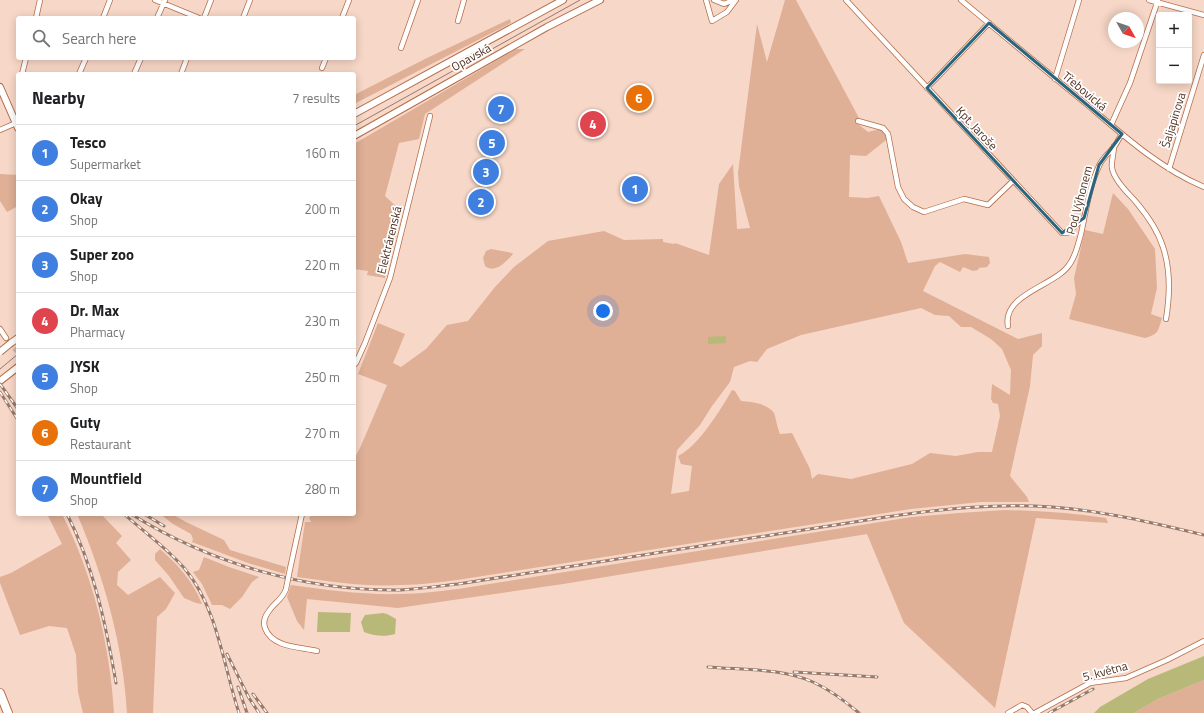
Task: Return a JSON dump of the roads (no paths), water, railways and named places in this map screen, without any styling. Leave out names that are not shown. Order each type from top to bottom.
[{"type":"highway","points":[[0,693],[7,711]]},
{"type":"main road","name":"Opavská","points":[[356,113],[563,0]]},
{"type":"main road","name":"Opavská","points":[[356,135],[361,131],[547,27],[600,0]]},
{"type":"main road","points":[[0,87],[16,122]]},
{"type":"main road","points":[[356,108],[385,96]]},
{"type":"main road","points":[[0,352],[16,340]]},
{"type":"main road","points":[[0,381],[16,369]]},
{"type":"street","points":[[36,16],[40,0]]},
{"type":"street","points":[[104,16],[110,0]]},
{"type":"street","points":[[155,0],[164,2],[194,16]]},
{"type":"street","points":[[205,16],[211,0]]},
{"type":"street","points":[[244,16],[250,0]]},
{"type":"street","points":[[343,16],[349,0]]},
{"type":"street","points":[[401,48],[418,0]]},
{"type":"street","points":[[458,21],[464,0]]},
{"type":"street","points":[[706,0],[712,21],[727,12],[735,0]]},
{"type":"street","points":[[714,0],[724,4],[735,0]]},
{"type":"street","name":"Kpt. Jaroše","points":[[846,0],[1062,233],[1067,233],[1084,218]]},
{"type":"street","name":"Třebovická","points":[[961,0],[1122,134],[1169,169],[1204,186]]},
{"type":"street","points":[[1055,79],[1079,0]]},
{"type":"street","points":[[1149,0],[1204,14]]},
{"type":"street","points":[[1111,125],[1130,83],[1157,1]]},
{"type":"street","points":[[158,16],[164,2]]},
{"type":"street","points":[[927,88],[989,23]]},
{"type":"street","name":"Šaljapinova","points":[[1169,169],[1204,55]]},
{"type":"street","points":[[22,72],[26,60]]},
{"type":"street","points":[[80,72],[85,60]]},
{"type":"street","points":[[135,72],[139,60]]},
{"type":"street","points":[[182,72],[186,60]]},
{"type":"street","points":[[322,68],[325,60]]},
{"type":"street","name":"Elektrárenská","points":[[356,363],[390,278],[430,116]]},
{"type":"street","points":[[858,121],[883,128],[888,134],[898,187],[904,199],[918,210],[924,212],[964,200],[988,204],[1013,181]]},
{"type":"street","points":[[0,130],[16,124]]},
{"type":"street","name":"Pod Výhonem","points":[[1008,326],[1007,320],[1014,304],[1069,266],[1075,255],[1091,189],[1099,165],[1122,134]]},
{"type":"street","points":[[1114,146],[1112,168],[1119,183],[1137,203],[1153,225],[1163,246],[1168,267],[1170,287],[1166,319]]},
{"type":"street","points":[[0,329],[6,338]]},
{"type":"street","points":[[302,516],[286,589],[283,597],[270,608],[264,623],[267,633],[273,640],[279,643],[318,651]]},
{"type":"street","name":"5. května","points":[[1008,713],[1022,705],[1034,713],[1090,683],[1126,678],[1167,660],[1204,640]]},
{"type":"tunnel","points":[[6,338],[16,350]]},
{"type":"tram line","points":[[356,125],[580,0]]},
{"type":"tram line","points":[[0,369],[16,356]]},
{"type":"railway","points":[[0,384],[16,406]]},
{"type":"railway","points":[[0,392],[16,417]]},
{"type":"railway","points":[[134,516],[162,532],[194,547],[260,571],[294,580],[329,586],[400,590],[458,584],[886,517],[989,506],[1052,507],[1091,511],[1204,535]]},
{"type":"railway","points":[[68,516],[92,575],[108,640],[116,683]]},
{"type":"railway","points":[[126,516],[171,554],[185,569],[196,585],[212,619],[239,713]]},
{"type":"railway","points":[[147,516],[164,526]]},
{"type":"railway","points":[[227,654],[249,698],[259,713]]},
{"type":"railway","points":[[708,667],[762,670],[801,677],[813,682],[843,700],[859,713]]},
{"type":"railway","points":[[794,672],[877,677]]},
{"type":"railway","points":[[238,687],[247,713]]},
{"type":"railway","points":[[1049,713],[1093,689]]},
{"type":"railway","points":[[253,694],[267,713]]},
{"type":"place","name":"Guty","points":[[639,98]]},
{"type":"place","name":"Mountfield","points":[[501,109]]},
{"type":"place","name":"Dr. Max","points":[[593,124]]},
{"type":"place","name":"JYSK","points":[[492,143]]},
{"type":"place","name":"Super zoo","points":[[486,172]]},
{"type":"place","name":"Tesco","points":[[635,189]]},
{"type":"place","name":"Okay","points":[[481,202]]}]
